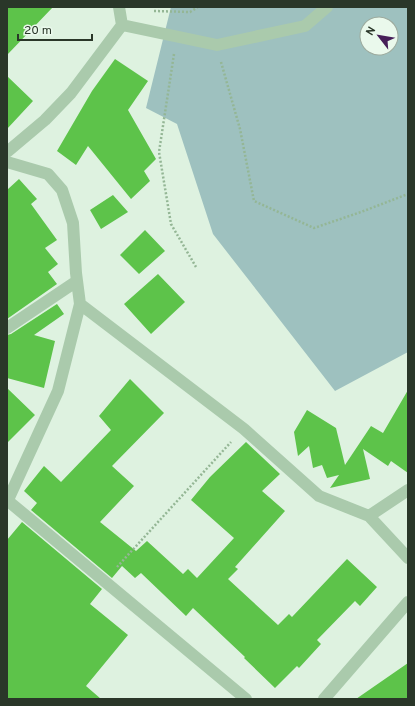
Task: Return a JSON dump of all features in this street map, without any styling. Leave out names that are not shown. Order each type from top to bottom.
[{"type":"street","points":[[7,152],[45,120],[71,93],[122,25],[120,7]]},
{"type":"street","points":[[122,25],[217,45],[305,26],[327,7]]},
{"type":"street","points":[[7,162],[48,174],[62,190],[73,223],[80,304],[58,391],[7,501],[246,699]]},
{"type":"street","points":[[7,328],[77,281]]},
{"type":"street","points":[[80,304],[244,429],[319,496],[369,516],[408,558]]},
{"type":"street","points":[[369,516],[408,490]]},
{"type":"street","points":[[324,699],[408,602]]},
{"type":"path","points":[[177,36],[159,152],[171,224],[196,267]]},
{"type":"path","points":[[217,45],[240,130],[254,200],[314,228],[408,194]]},
{"type":"path","points":[[104,581],[244,429]]},
{"type":"shaded area","points":[[171,7],[408,7],[408,352],[335,391],[213,234],[177,124],[146,108]]},
{"type":"building","points":[[7,7],[53,7],[7,55]]},
{"type":"building","points":[[115,59],[148,81],[128,110],[156,159],[144,171],[150,181],[131,199],[88,146],[76,165],[57,151],[92,91]]},
{"type":"building","points":[[7,76],[33,101],[7,129]]},
{"type":"building","points":[[19,179],[37,199],[31,204],[57,240],[45,248],[58,264],[48,272],[57,284],[7,319],[7,190]]},
{"type":"building","points":[[113,195],[128,212],[101,229],[90,210]]},
{"type":"building","points":[[145,230],[165,251],[139,274],[120,255]]},
{"type":"building","points":[[158,274],[185,302],[151,334],[124,304]]},
{"type":"building","points":[[57,304],[64,314],[34,335],[55,341],[44,388],[7,378],[7,335],[11,334]]},
{"type":"building","points":[[130,379],[164,413],[112,466],[134,486],[100,522],[136,551],[147,541],[183,574],[188,569],[197,578],[234,538],[191,500],[210,477],[246,442],[280,474],[262,491],[285,511],[235,567],[238,569],[228,579],[278,625],[289,614],[292,617],[347,559],[377,587],[360,606],[355,601],[317,640],[321,644],[299,668],[297,666],[275,688],[244,658],[245,657],[193,608],[186,616],[141,573],[135,578],[122,566],[112,578],[31,510],[37,503],[24,491],[44,466],[61,482],[111,430],[99,416]]},
{"type":"building","points":[[7,388],[35,415],[7,443]]},
{"type":"building","points":[[408,390],[408,473],[391,461],[388,466],[363,449],[370,479],[330,488],[339,475],[327,478],[322,465],[313,468],[309,446],[298,456],[294,432],[307,410],[336,428],[345,465],[371,426],[383,433]]},
{"type":"building","points":[[22,522],[102,589],[90,604],[128,635],[86,686],[101,699],[7,699],[7,540]]},
{"type":"building","points":[[408,663],[408,699],[356,699]]}]
